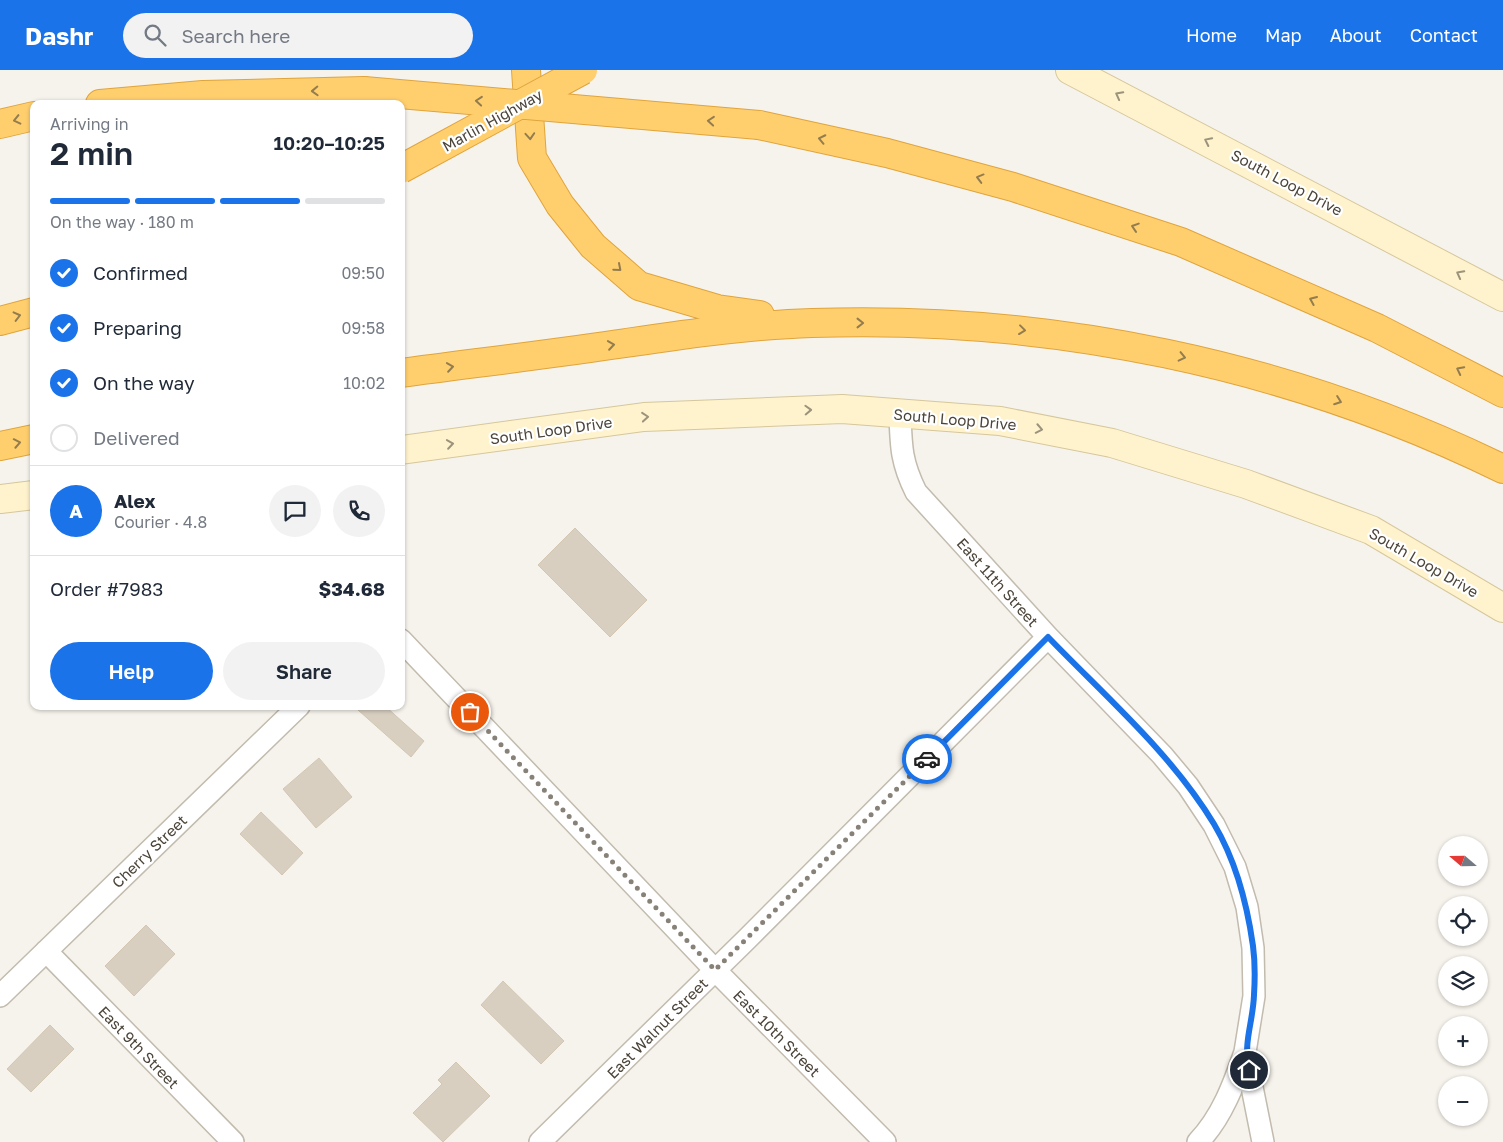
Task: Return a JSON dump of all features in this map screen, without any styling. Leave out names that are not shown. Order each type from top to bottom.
[{"type":"highway","points":[[526,70],[532,158],[560,205],[593,246],[639,286],[717,309],[811,323]]},
{"type":"highway","name":"Marlin Highway","points":[[405,167],[583,70]]},
{"type":"highway","points":[[146,100],[203,95],[364,91],[759,126],[887,153],[1004,185],[1181,242],[1377,328],[1503,393]]},
{"type":"highway","points":[[0,124],[30,117]]},
{"type":"highway","points":[[0,321],[30,313]]},
{"type":"highway","points":[[405,372],[675,334],[811,323],[912,322],[1013,329],[1163,352],[1310,391],[1405,425],[1503,469]]},
{"type":"highway","points":[[0,446],[30,440]]},
{"type":"street","name":"South Loop Drive","points":[[1070,70],[1503,297]]},
{"type":"street","name":"South Loop Drive","points":[[405,449],[644,417],[842,408],[1000,421],[1112,443],[1246,484],[1371,530],[1503,608]]},
{"type":"street","name":"East 11th Street","points":[[900,414],[901,449],[905,470],[916,492],[1048,637],[1162,755],[1188,786],[1214,825],[1234,867],[1247,907],[1253,948],[1254,996],[1245,1052],[1263,1142]]},
{"type":"street","points":[[0,499],[30,495]]},
{"type":"street","name":"East Walnut Street","points":[[540,1142],[1048,637]]},
{"type":"street","name":"East 10th Street","points":[[405,644],[715,970],[885,1142]]},
{"type":"street","name":"Cherry Street","points":[[0,996],[295,710]]},
{"type":"street","name":"East 9th Street","points":[[46,951],[233,1142]]},
{"type":"street","points":[[1198,1142],[1211,1129],[1224,1106],[1245,1052]]},
{"type":"building","points":[[575,528],[647,600],[610,637],[538,565]]},
{"type":"building","points":[[358,710],[389,710],[424,741],[411,757]]},
{"type":"building","points":[[319,758],[352,797],[316,828],[283,789]]},
{"type":"building","points":[[261,812],[303,853],[282,875],[240,834]]},
{"type":"building","points":[[146,925],[175,954],[134,996],[105,966]]},
{"type":"building","points":[[503,981],[564,1041],[541,1064],[481,1005]]},
{"type":"building","points":[[50,1025],[74,1049],[31,1092],[7,1069]]},
{"type":"building","points":[[456,1062],[490,1096],[443,1142],[413,1113],[442,1084],[438,1080]]},
{"type":"way so far","points":[[470,712],[715,970],[927,759]]},
{"type":"route","points":[[927,759],[1048,637],[1162,755],[1188,786],[1214,825],[1234,867],[1247,907],[1253,948],[1254,996],[1245,1052],[1249,1070]]}]
